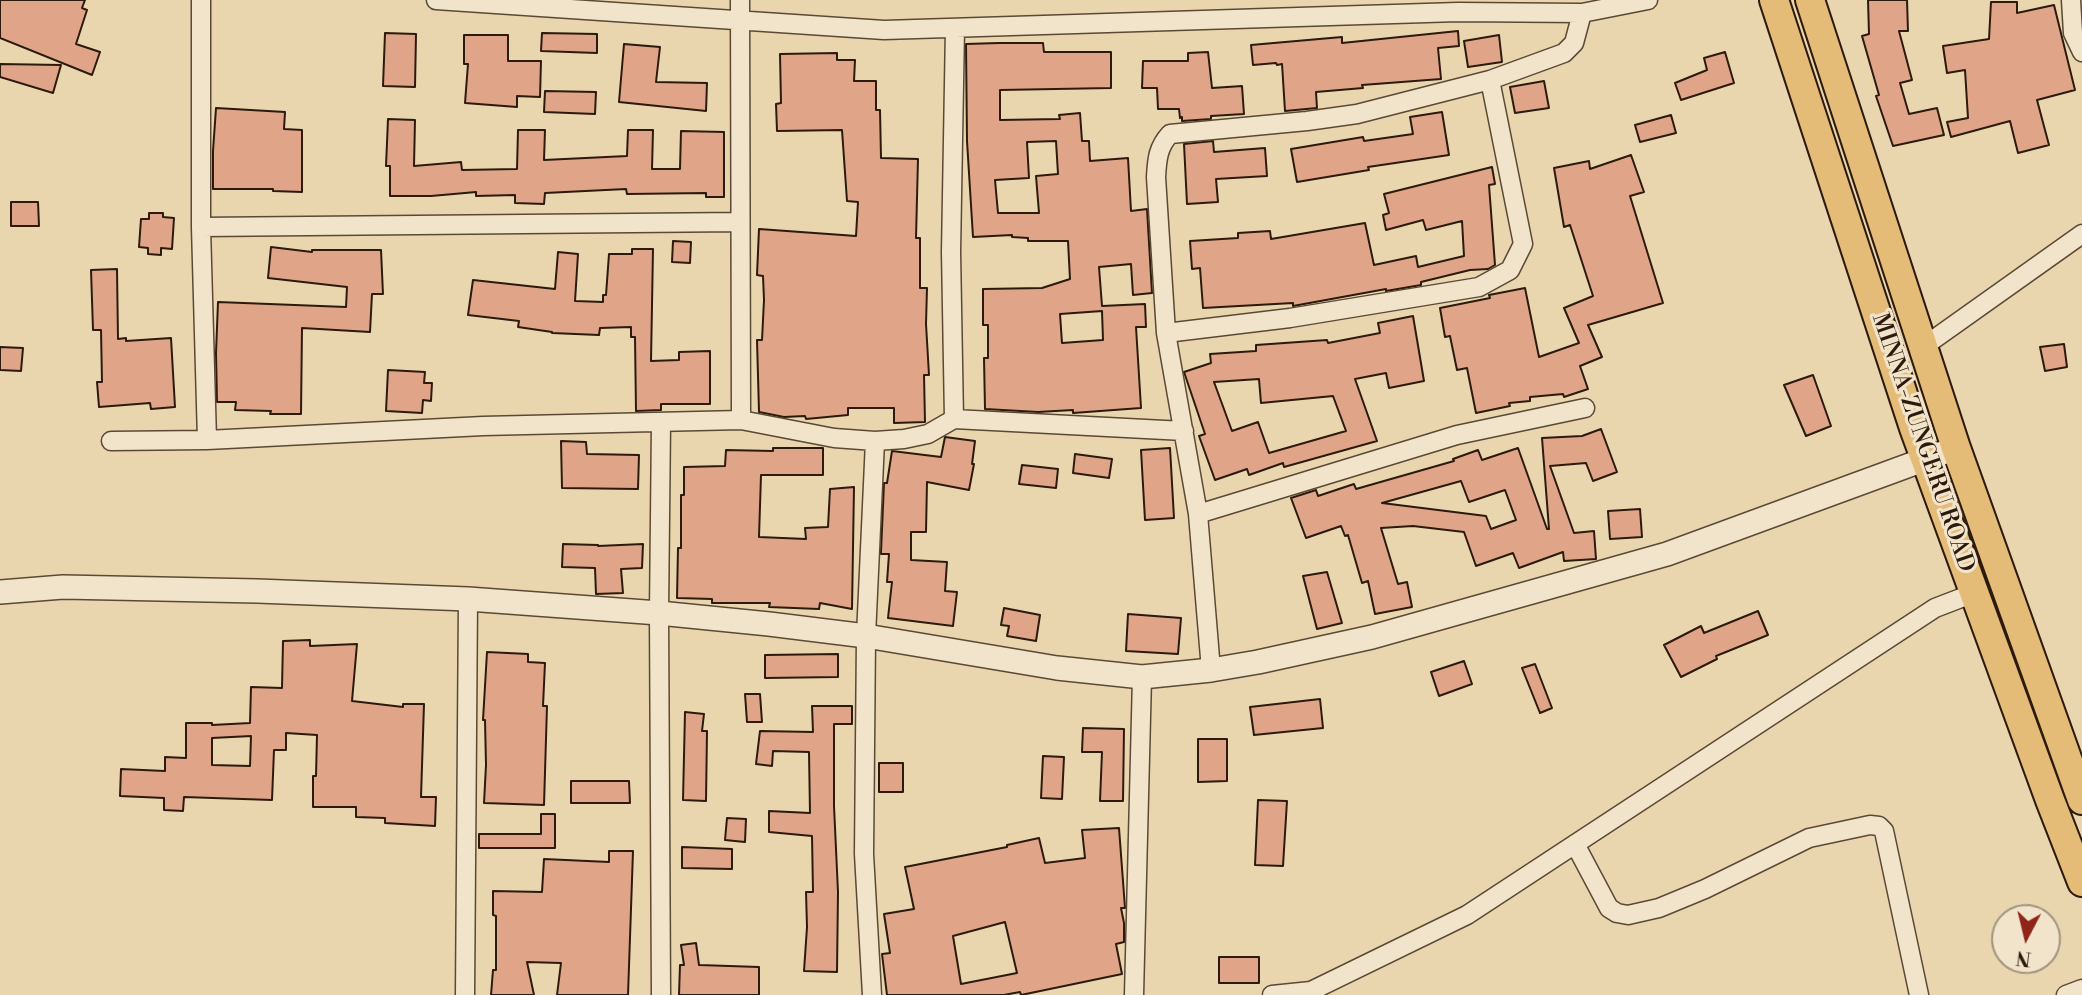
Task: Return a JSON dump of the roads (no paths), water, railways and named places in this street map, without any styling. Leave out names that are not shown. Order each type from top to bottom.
[{"type":"main road","name":"MINNA-ZUNGERU ROAD","points":[[1774,0],[1925,458],[2082,882]]},
{"type":"main road","name":"MINNA-ZUNGERU ROAD","points":[[1810,0],[1956,448],[2082,800]]},
{"type":"street","points":[[201,0],[201,227],[207,440]]},
{"type":"street","points":[[436,0],[884,30],[1458,12],[1582,13],[1648,0]]},
{"type":"street","points":[[740,0],[741,420]]},
{"type":"street","points":[[2071,0],[2073,33],[2082,52]]},
{"type":"street","points":[[1211,670],[1198,514],[1166,333],[1156,177],[1162,142],[1170,134],[1357,114],[1490,79],[1564,52],[1574,43],[1582,13]]},
{"type":"street","points":[[954,419],[951,251],[956,28]]},
{"type":"street","points":[[1166,333],[1290,318],[1479,287],[1510,270],[1523,244],[1490,79]]},
{"type":"street","points":[[201,227],[740,222]]},
{"type":"street","points":[[1923,347],[2082,234]]},
{"type":"street","points":[[1198,514],[1457,435],[1585,408]]},
{"type":"street","points":[[111,441],[207,440],[469,427],[741,420],[834,438],[875,441],[928,434],[954,419],[1184,431]]},
{"type":"street","points":[[661,422],[661,995]]},
{"type":"street","points":[[872,995],[864,853],[866,636],[875,441]]},
{"type":"street","points":[[0,592],[63,587],[257,591],[468,600],[659,613],[866,636],[1057,668],[1142,677],[1258,662],[1372,637],[1667,554],[1956,448]]},
{"type":"street","points":[[1272,995],[1328,989],[1467,915],[1935,608],[1974,593]]},
{"type":"street","points":[[465,995],[468,600]]},
{"type":"street","points":[[1134,995],[1142,677]]},
{"type":"street","points":[[1575,844],[1609,908],[1628,915],[1659,908],[1692,895],[1809,838],[1858,827],[1879,827],[1884,831],[1919,995]]},
{"type":"street","points":[[2066,995],[2082,989]]}]
